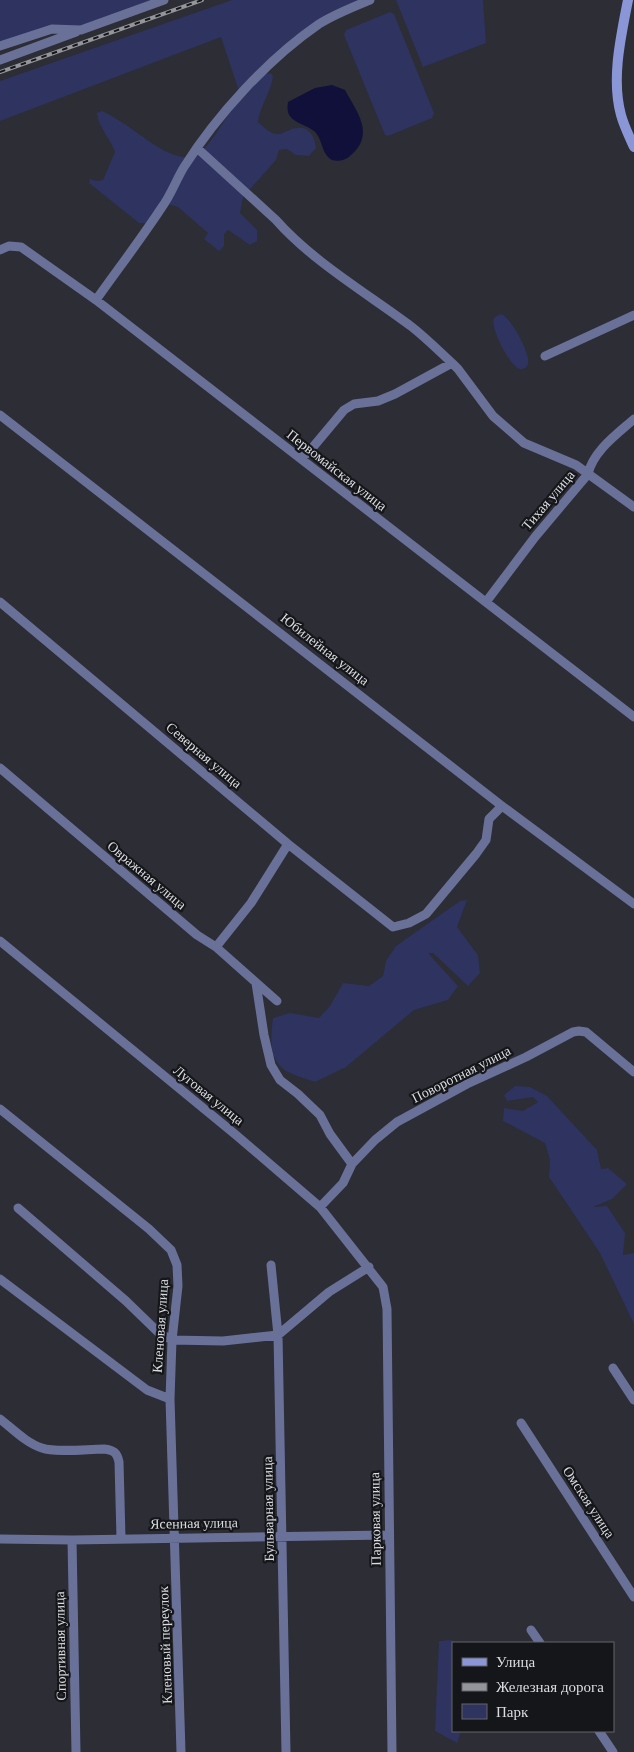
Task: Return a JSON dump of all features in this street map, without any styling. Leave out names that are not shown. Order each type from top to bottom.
[{"type":"street","points":[[0,60],[164,0]]},
{"type":"street","points":[[96,300],[163,206],[184,168],[240,94],[287,48],[320,23],[370,0]]},
{"type":"street","points":[[628,0],[618,63],[617,92],[620,114],[634,147]]},
{"type":"street","points":[[0,46],[52,29],[81,30]]},
{"type":"street","points":[[198,148],[286,231],[340,275],[413,328],[452,363],[493,416],[510,432],[524,443],[576,465],[634,506]]},
{"type":"street","name":"Первомайская улица","points":[[0,250],[9,246],[22,247],[96,300],[634,717]]},
{"type":"street","points":[[545,356],[634,315]]},
{"type":"street","points":[[300,458],[308,453],[350,405],[378,401],[452,363]]},
{"type":"street","name":"Юбилейная улица","points":[[0,415],[502,806],[634,904]]},
{"type":"street","name":"Тихая улица","points":[[486,602],[535,537],[588,474],[590,465],[597,456],[634,419]]},
{"type":"street","name":"Северная улица","points":[[0,602],[288,844],[393,926],[409,923],[426,914],[486,840],[489,819],[502,806]]},
{"type":"street","name":"Овражная улица","points":[[0,768],[197,935],[216,947],[277,1001]]},
{"type":"street","points":[[216,947],[251,903],[288,844]]},
{"type":"street","name":"Луговая улица","points":[[0,941],[236,1135],[320,1207],[383,1287]]},
{"type":"street","points":[[256,983],[271,1065],[280,1080],[298,1094],[320,1116],[330,1134],[352,1164]]},
{"type":"street","name":"Поворотная улица","points":[[320,1207],[343,1183],[352,1164],[375,1140],[398,1122],[467,1084],[526,1057],[573,1032],[586,1032],[634,1072]]},
{"type":"street","name":"Кленовая улица","points":[[0,1109],[149,1229],[171,1250],[177,1265],[178,1286],[172,1340],[170,1399],[175,1537]]},
{"type":"street","points":[[18,1208],[126,1301],[159,1333],[172,1340],[223,1341],[278,1335],[329,1292],[369,1268]]},
{"type":"street","name":"Бульварная улица","points":[[271,1265],[278,1335],[286,1752]]},
{"type":"street","points":[[0,1279],[147,1390],[170,1399]]},
{"type":"street","name":"Парковая улица","points":[[383,1287],[387,1309],[388,1535],[392,1752]]},
{"type":"street","points":[[613,1368],[634,1400]]},
{"type":"street","points":[[0,1419],[41,1448],[54,1450],[104,1448],[112,1450],[117,1455],[121,1538]]},
{"type":"street","name":"Омская улица","points":[[521,1423],[634,1597]]},
{"type":"street","name":"Ясенная улица","points":[[0,1538],[72,1540],[175,1537],[283,1537],[353,1534],[388,1535]]},
{"type":"street","name":"Кленовый переулок","points":[[175,1537],[182,1752]]},
{"type":"street","name":"Спортивная улица","points":[[72,1540],[76,1752]]},
{"type":"street","points":[[531,1630],[539,1642]]},
{"type":"street","points":[[600,1732],[613,1752]]},
{"type":"green space","points":[[0,0],[168,0],[82,31],[53,31],[0,49]]},
{"type":"green space","points":[[232,0],[372,0],[320,23],[240,94],[221,37],[0,121],[0,81]]},
{"type":"green space","points":[[396,0],[483,0],[486,43],[423,67]]},
{"type":"green space","points":[[390,12],[394,14],[434,113],[432,118],[388,136],[385,135],[344,35],[346,30]]},
{"type":"green space","points":[[271,73],[273,76],[272,82],[258,122],[275,134],[280,134],[294,128],[305,129],[313,136],[316,148],[309,156],[296,155],[287,149],[279,150],[276,160],[243,197],[240,213],[257,230],[257,241],[250,245],[228,230],[224,234],[224,246],[219,251],[204,239],[208,233],[178,207],[168,204],[146,223],[139,223],[89,183],[90,179],[103,180],[115,152],[97,113],[102,111],[110,115],[167,152],[188,157],[202,151],[243,96],[266,74]]},
{"type":"green space","points":[[501,314],[509,321],[523,344],[528,365],[522,369],[518,368],[507,356],[498,338],[493,323],[494,318]]},
{"type":"green space","points":[[467,900],[457,927],[478,955],[480,973],[468,986],[433,953],[428,953],[458,986],[448,1000],[414,1010],[346,1067],[315,1082],[282,1068],[272,1051],[273,1018],[290,1013],[319,1018],[330,1006],[343,983],[369,986],[383,976],[386,961],[396,946],[460,901]]},
{"type":"green space","points":[[515,1086],[530,1087],[547,1096],[597,1150],[601,1169],[608,1168],[627,1184],[612,1199],[593,1207],[607,1206],[625,1233],[623,1255],[634,1253],[634,1324],[600,1253],[549,1177],[550,1160],[545,1143],[503,1121],[504,1108],[523,1111],[538,1102],[533,1097],[507,1101],[504,1095]]},
{"type":"green space","points":[[452,1640],[453,1642],[452,1732],[461,1732],[457,1743],[435,1731],[439,1641]]},
{"type":"shaded area","points":[[332,85],[345,90],[359,115],[363,132],[358,148],[344,160],[339,161],[328,157],[317,134],[310,128],[295,121],[289,114],[288,109],[288,102],[315,88]]},
{"type":"railway","points":[[0,72],[202,0]]}]
